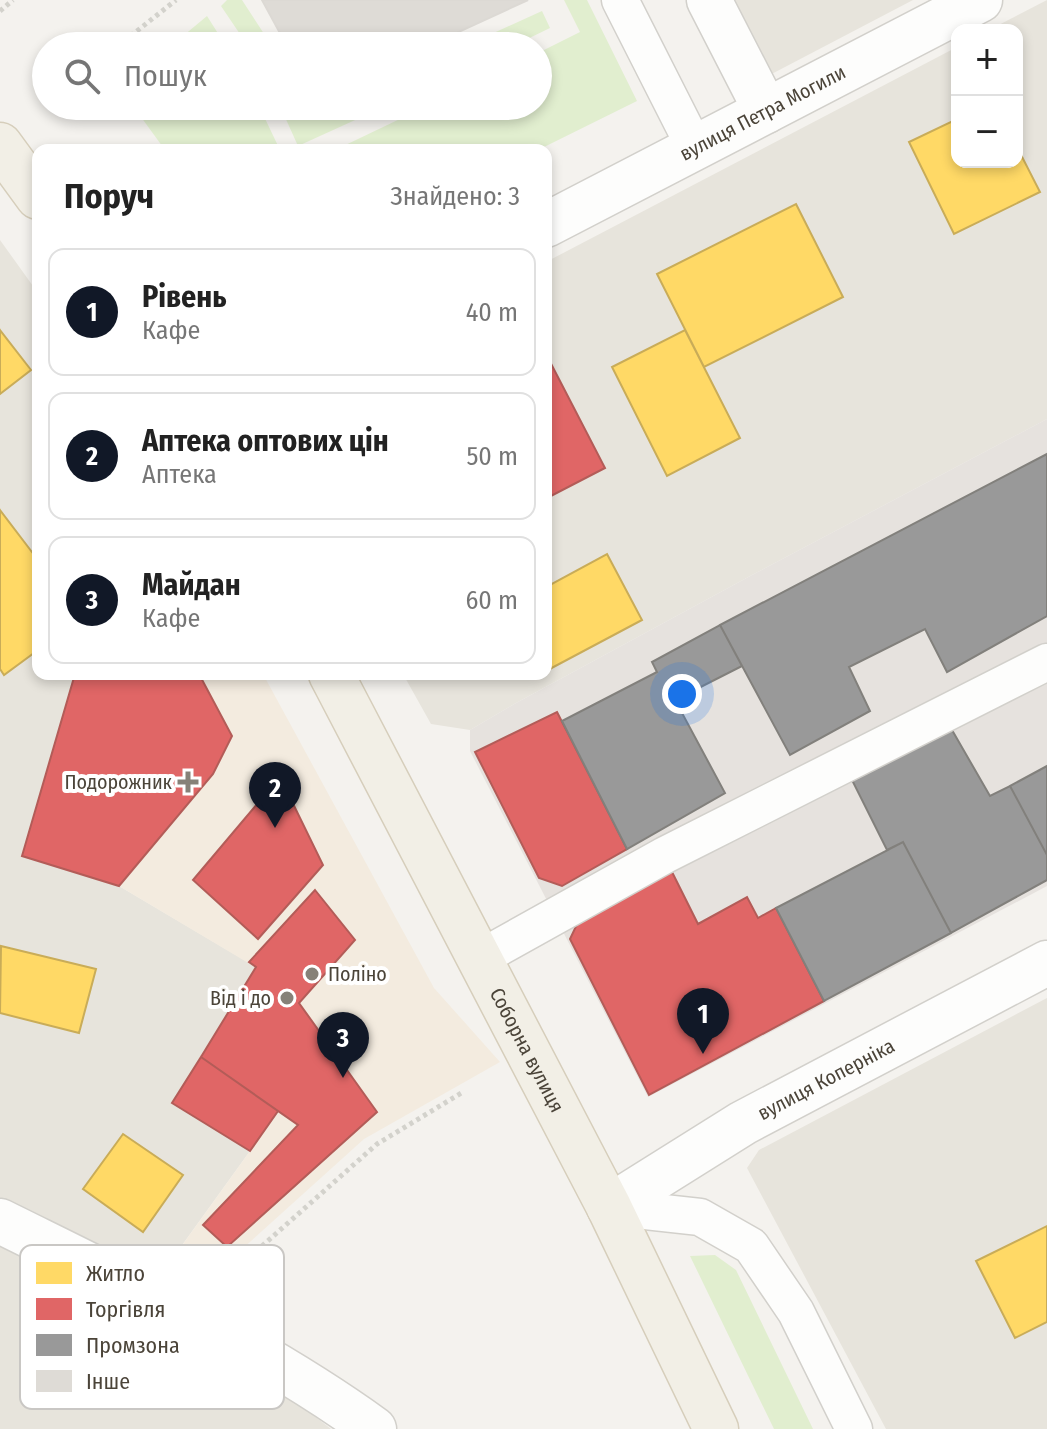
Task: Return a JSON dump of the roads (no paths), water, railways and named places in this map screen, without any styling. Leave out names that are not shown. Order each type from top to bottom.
[{"type":"main road","points":[[0,145],[32,189]]},
{"type":"main road","name":"Соборна вулиця","points":[[334,680],[609,1207],[716,1429]]},
{"type":"street","points":[[709,0],[766,111]]},
{"type":"street","name":"вулиця Петра Могили","points":[[552,222],[980,0]]},
{"type":"street","name":"вулиця Коперніка","points":[[609,1207],[743,1123],[1047,963]]},
{"type":"street","points":[[0,1221],[49,1245]]},
{"type":"street","points":[[284,1370],[321,1391],[374,1429]]},
{"type":"lane","points":[[620,0],[695,148]]},
{"type":"lane","points":[[480,958],[665,855],[1047,662]]},
{"type":"lane","points":[[609,1207],[700,1217],[751,1246],[796,1312],[854,1429]]},
{"type":"place","name":"Подорожник","points":[[188,782]]},
{"type":"place","name":"Аптека оптових цін","points":[[275,828]]},
{"type":"place","name":"Поліно","points":[[312,974]]},
{"type":"place","name":"Від і до","points":[[287,998]]},
{"type":"place","name":"Рівень","points":[[703,1054]]},
{"type":"place","name":"Майдан","points":[[343,1078]]}]
